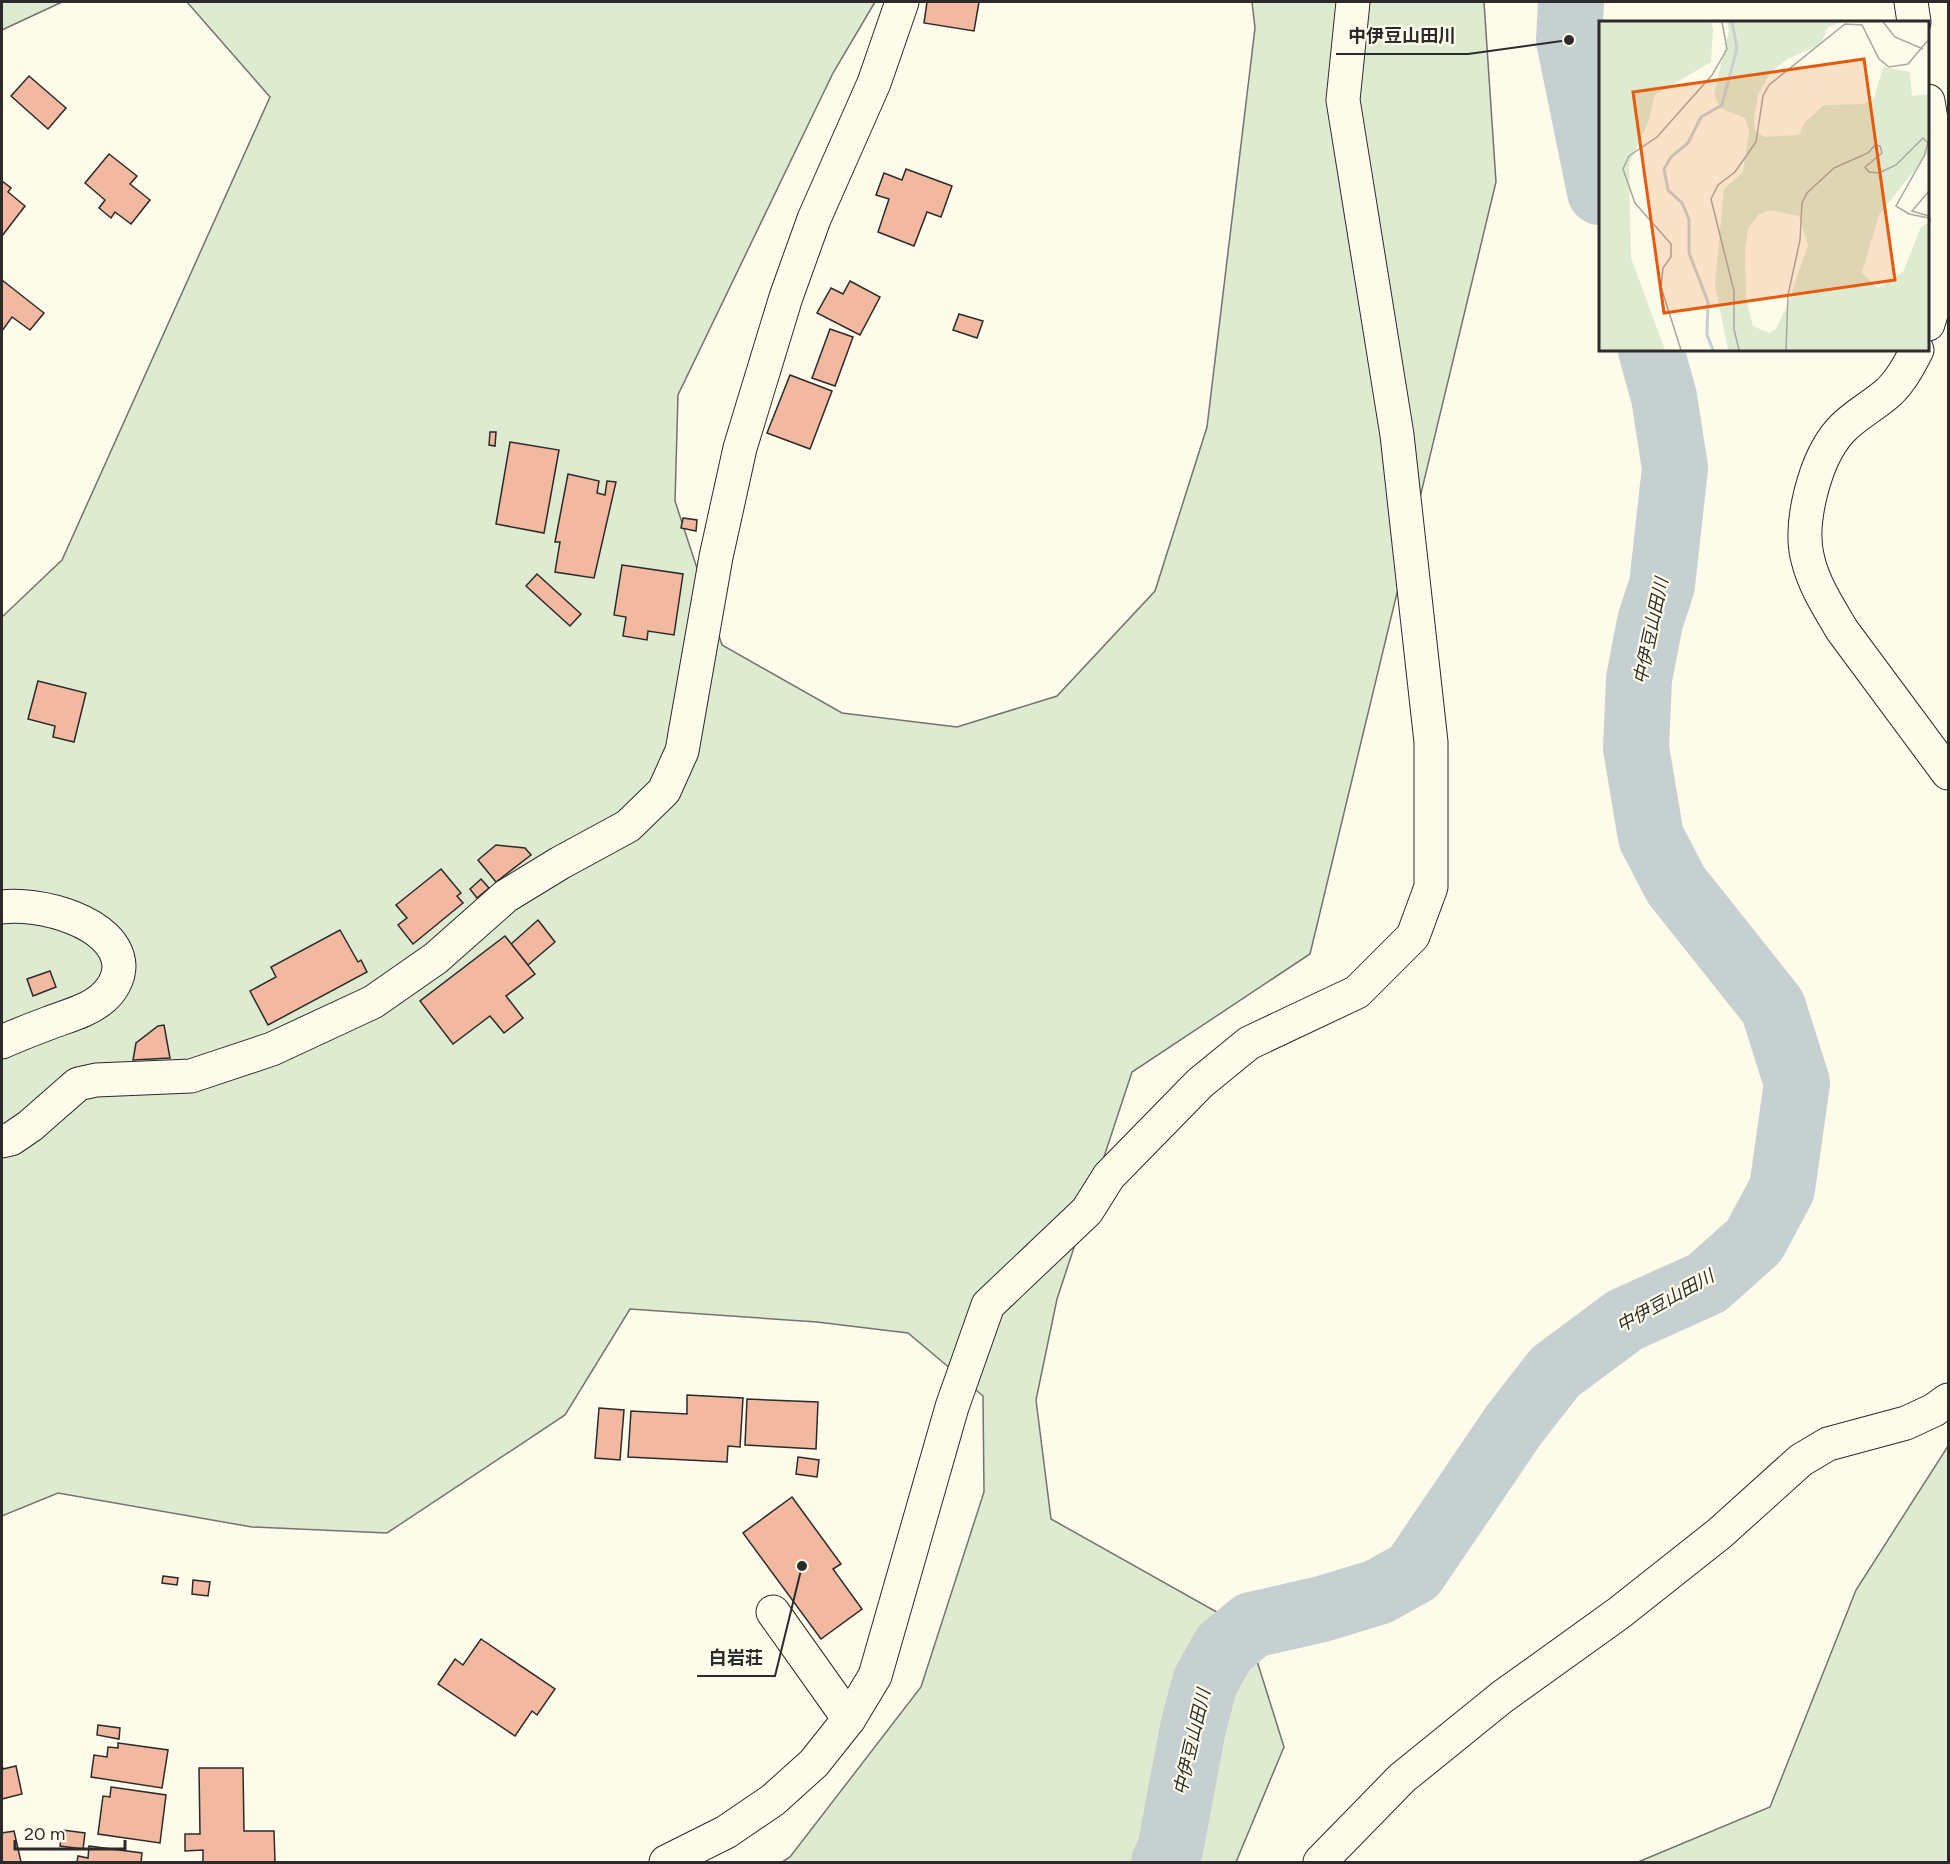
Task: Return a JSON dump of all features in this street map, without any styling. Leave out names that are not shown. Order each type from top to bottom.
[{"type":"street","points":[[2,1141],[11,1139],[30,1126],[78,1084],[96,1080],[191,1076],[272,1049],[373,1002],[436,958],[506,896],[628,826],[664,791],[682,751],[716,557],[740,448],[786,297],[814,219],[874,83],[902,2]]},
{"type":"street","points":[[666,1863],[726,1832],[773,1800],[814,1763],[849,1719],[875,1676],[952,1407],[988,1305],[1087,1211],[1109,1176],[1200,1083],[1249,1043],[1357,992],[1413,936],[1431,887],[1431,742],[1398,447],[1343,100],[1353,2]]},
{"type":"street","points":[[1911,2],[1914,21]]},
{"type":"street","points":[[1929,107],[1947,219],[1941,281],[1929,321]]},
{"type":"street","points":[[1916,351],[1900,380],[1840,430],[1825,451],[1816,474],[1808,508],[1805,540],[1808,560],[1827,606],[1842,630],[1948,773]]},
{"type":"street","points":[[2,908],[10,906],[37,908],[66,915],[93,928],[112,944],[119,958],[119,975],[103,998],[85,1009],[2,1042]]},
{"type":"street","points":[[1320,1863],[1402,1778],[1502,1697],[1619,1613],[1720,1533],[1801,1460],[1828,1444],[1906,1423],[1934,1410],[1948,1400]]},
{"type":"street","points":[[773,1612],[849,1719]]},
{"type":"green space","points":[[2,2],[62,2],[2,30]]},
{"type":"green space","points":[[187,2],[875,2],[833,73],[678,395],[675,501],[722,645],[842,713],[957,727],[1057,696],[1155,591],[1207,427],[1255,28],[1252,2],[1484,2],[1496,182],[1310,954],[1132,1072],[1057,1299],[1036,1400],[1051,1519],[1247,1629],[1284,1747],[1236,1862],[782,1862],[790,1857],[921,1687],[984,1492],[983,1396],[908,1333],[817,1322],[630,1309],[565,1415],[387,1533],[252,1527],[58,1493],[2,1516],[2,617],[62,560],[270,97]]},
{"type":"green space","points":[[1948,1446],[1948,1862],[1638,1862],[1770,1807],[1856,1590]]},
{"type":"building","points":[[927,2],[979,2],[974,31],[924,23]]},
{"type":"building","points":[[29,76],[66,108],[48,129],[11,96]]},
{"type":"building","points":[[109,154],[137,176],[130,184],[150,200],[131,224],[115,212],[111,218],[99,208],[105,200],[85,183]]},
{"type":"building","points":[[906,169],[952,186],[941,217],[927,212],[914,246],[878,232],[889,199],[876,195],[884,173],[902,180]]},
{"type":"building","points":[[2,181],[11,188],[8,192],[25,206],[2,236]]},
{"type":"building","points":[[2,280],[44,313],[30,330],[12,317],[2,331]]},
{"type":"building","points":[[850,281],[880,297],[860,335],[817,313],[831,288],[843,294]]},
{"type":"building","points":[[959,314],[983,321],[977,338],[953,330]]},
{"type":"building","points":[[830,329],[853,337],[835,386],[812,378]]},
{"type":"building","points":[[790,375],[832,391],[810,449],[767,433]]},
{"type":"building","points":[[490,432],[496,432],[495,446],[489,445]]},
{"type":"building","points":[[510,442],[559,450],[544,533],[496,524]]},
{"type":"building","points":[[568,474],[599,481],[597,493],[605,495],[607,481],[616,482],[594,578],[555,572],[560,542],[555,542]]},
{"type":"building","points":[[683,518],[697,520],[696,531],[681,528]]},
{"type":"building","points":[[622,565],[683,574],[674,635],[648,631],[647,640],[623,636],[626,617],[614,615]]},
{"type":"building","points":[[537,574],[581,614],[570,626],[526,586]]},
{"type":"building","points":[[38,681],[86,693],[74,742],[53,737],[55,726],[28,719]]},
{"type":"building","points":[[496,845],[525,848],[531,855],[496,882],[478,860]]},
{"type":"building","points":[[441,869],[461,893],[457,896],[463,903],[413,944],[398,925],[407,918],[396,905]]},
{"type":"building","points":[[481,879],[489,888],[477,898],[470,889]]},
{"type":"building","points":[[538,920],[555,942],[528,965],[511,944]]},
{"type":"building","points":[[340,930],[358,962],[361,960],[367,972],[268,1025],[250,991],[276,977],[271,967]]},
{"type":"building","points":[[505,936],[535,974],[506,996],[523,1018],[504,1033],[490,1016],[453,1044],[420,1001]]},
{"type":"building","points":[[50,971],[56,987],[33,996],[27,979]]},
{"type":"building","points":[[164,1025],[170,1058],[133,1060],[136,1043],[158,1026]]},
{"type":"building","points":[[687,1395],[743,1398],[740,1447],[728,1446],[727,1462],[628,1457],[631,1411],[687,1414]]},
{"type":"building","points":[[747,1399],[818,1402],[816,1449],[745,1445]]},
{"type":"building","points":[[599,1408],[624,1410],[620,1460],[595,1458]]},
{"type":"building","points":[[798,1457],[819,1460],[817,1477],[796,1474]]},
{"type":"building","points":[[792,1497],[841,1564],[833,1569],[862,1609],[821,1639],[743,1533]]},
{"type":"building","points":[[163,1576],[178,1578],[177,1585],[162,1583]]},
{"type":"building","points":[[193,1580],[210,1582],[208,1596],[192,1594]]},
{"type":"building","points":[[481,1639],[555,1689],[537,1715],[532,1711],[515,1736],[438,1684],[455,1659],[463,1665]]},
{"type":"building","points":[[98,1725],[120,1728],[119,1739],[97,1735]]},
{"type":"building","points":[[118,1743],[168,1750],[162,1788],[91,1777],[94,1755],[107,1757],[108,1747],[118,1748]]},
{"type":"building","points":[[2,1765],[3,1769],[16,1766],[22,1794],[2,1799]]},
{"type":"building","points":[[199,1768],[243,1768],[244,1831],[274,1831],[275,1862],[203,1862],[203,1850],[185,1851],[185,1834],[200,1834]]},
{"type":"building","points":[[111,1787],[166,1795],[160,1843],[98,1834],[103,1796],[110,1797]]},
{"type":"building","points":[[62,1830],[85,1833],[83,1849],[60,1846]]},
{"type":"building","points":[[14,1831],[21,1862],[2,1862],[2,1833]]},
{"type":"building","points":[[89,1846],[142,1853],[141,1862],[77,1862],[78,1856],[88,1858]]},
{"type":"waterway","name":"中伊豆山田川","points":[[1571,2],[1569,40],[1599,187]]},
{"type":"waterway","name":"中伊豆山田川","points":[[1164,1862],[1170,1850],[1193,1728],[1205,1682],[1224,1648],[1252,1625],[1322,1609],[1378,1592],[1414,1572],[1513,1426],[1555,1372],[1625,1320],[1707,1283],[1754,1241],[1782,1189],[1797,1083],[1773,1007],[1676,885],[1651,837],[1636,748],[1639,679],[1650,622],[1662,585],[1675,468],[1664,397],[1651,351]]},
{"type":"place","name":"中伊豆山田川","points":[[1569,40]]},
{"type":"place","name":"白岩荘","points":[[802,1566]]}]
